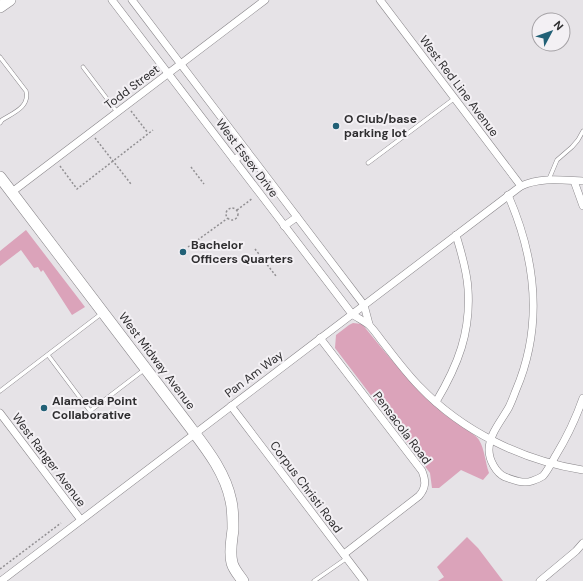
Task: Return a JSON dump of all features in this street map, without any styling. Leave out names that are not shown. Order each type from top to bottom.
[{"type":"street","name":"West Essex Drive","points":[[112,0],[352,314],[369,324],[407,373],[421,388],[436,402],[490,439],[511,449],[551,464],[583,470]]},
{"type":"street","name":"West Essex Drive","points":[[132,0],[364,305],[369,324]]},
{"type":"street","name":"Todd Street","points":[[12,192],[265,0]]},
{"type":"street","name":"West Red Line Avenue","points":[[380,0],[521,186]]},
{"type":"street","points":[[234,160],[247,151]]},
{"type":"street","name":"West Midway Avenue","points":[[0,177],[195,433],[215,462],[224,477],[233,515],[230,554],[234,567],[243,581]]},
{"type":"street","name":"Pan Am Way","points":[[1,581],[521,186],[534,180],[549,179],[583,182]]},
{"type":"street","points":[[574,181],[583,206]]},
{"type":"street","points":[[508,195],[526,243],[534,289],[534,310],[529,350],[524,370],[510,405],[490,439],[489,450],[491,463],[502,476],[518,482],[531,482],[542,476],[551,464],[569,431],[583,398]]},
{"type":"street","points":[[284,226],[297,217]]},
{"type":"street","points":[[436,402],[453,372],[464,342],[467,326],[468,288],[466,270],[456,235]]},
{"type":"street","name":"Pensacola Road","points":[[320,338],[422,471],[425,478],[423,491],[419,496],[345,556]]},
{"type":"street","name":"Corpus Christi Road","points":[[231,406],[364,581]]},
{"type":"street","name":"West Ranger Avenue","points":[[0,413],[81,520]]},
{"type":"street","points":[[540,581],[576,551],[583,543]]},
{"type":"lane","points":[[0,57],[26,91],[28,96],[25,105],[2,120],[0,124]]},
{"type":"lane","points":[[83,67],[117,112]]},
{"type":"lane","points":[[368,163],[455,98]]},
{"type":"lane","points":[[549,179],[557,160],[572,147],[583,131]]},
{"type":"lane","points":[[0,391],[103,313]]},
{"type":"lane","points":[[48,355],[90,411],[146,369]]},
{"type":"lane","points":[[314,581],[345,556]]},
{"type":"path","points":[[131,111],[149,134]]},
{"type":"path","points":[[60,166],[77,189],[153,130]]},
{"type":"path","points":[[96,138],[131,184]]},
{"type":"path","points":[[191,167],[204,184]]},
{"type":"path","points":[[237,210],[255,197]]},
{"type":"path","points":[[228,218],[226,213],[228,209],[232,208],[237,210]]},
{"type":"path","points":[[228,218],[232,220],[237,218],[239,214],[237,210]]},
{"type":"path","points":[[188,247],[228,218]]},
{"type":"path","points":[[256,249],[276,276]]},
{"type":"path","points":[[0,569],[61,523]]},
{"type":"shaded area","points":[[26,230],[85,307],[72,315],[43,270],[41,272],[38,267],[34,268],[21,250],[0,266],[0,251]]},
{"type":"shaded area","points":[[353,323],[362,324],[401,370],[432,403],[443,413],[477,437],[483,448],[489,473],[483,480],[461,470],[439,488],[432,488],[430,473],[335,348],[336,335]]},
{"type":"shaded area","points":[[467,537],[478,548],[503,581],[438,581],[444,577],[437,567]]},
{"type":"place","name":"O Club/base parking lot","points":[[336,126]]},
{"type":"place","name":"Bachelor Officers Quarters","points":[[183,252]]},
{"type":"place","name":"Alameda Point Collaborative","points":[[44,408]]}]
